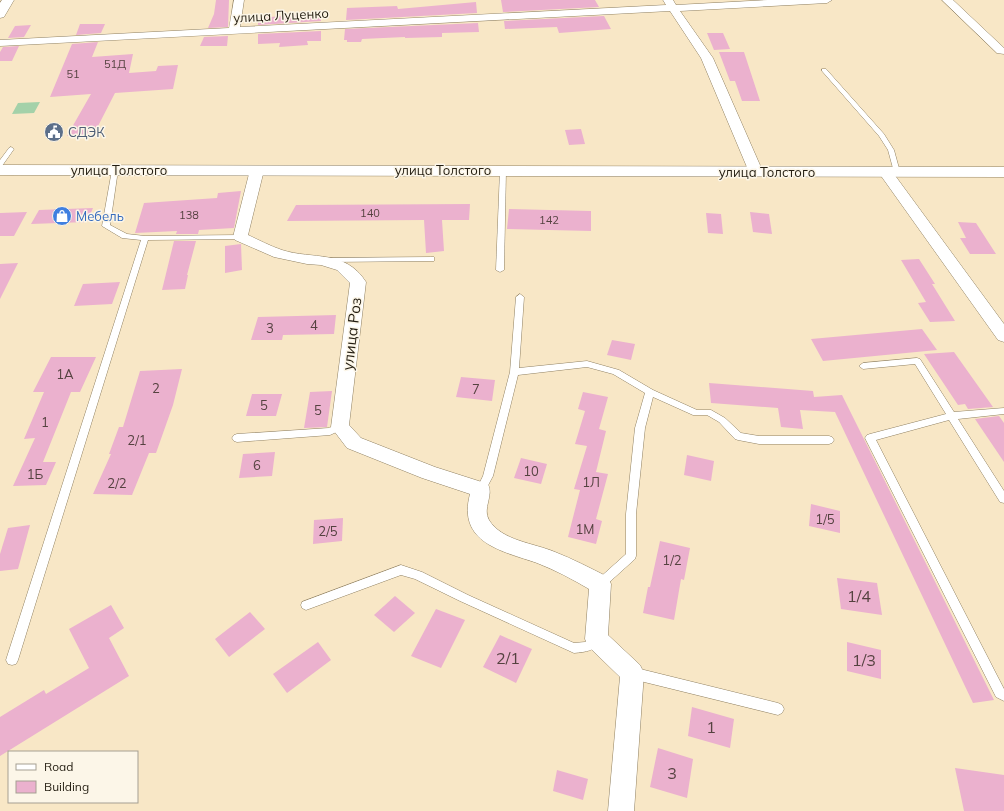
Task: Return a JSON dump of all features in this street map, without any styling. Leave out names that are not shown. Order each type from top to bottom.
[{"type":"main road","points":[[0,14],[8,0]]},
{"type":"main road","name":"улица Толстого","points":[[0,170],[503,170],[891,173],[1004,172]]},
{"type":"street","points":[[234,31],[239,0]]},
{"type":"street","name":"улица Луценко","points":[[0,43],[234,31],[671,3],[827,0]]},
{"type":"street","points":[[946,0],[1001,51],[1004,51]]},
{"type":"street","points":[[671,3],[707,58],[756,172]]},
{"type":"street","points":[[240,237],[257,170]]},
{"type":"street","points":[[891,173],[1004,336]]},
{"type":"street","name":"улица Роз","points":[[240,237],[279,254],[323,260],[342,267],[358,282],[340,427]]},
{"type":"street","points":[[340,427],[354,443],[429,474],[481,490],[476,507],[480,524],[493,537],[515,548],[543,556],[575,570],[600,584],[596,639],[632,673],[620,811]]},
{"type":"lane","points":[[824,70],[882,135],[891,150],[891,173]]},
{"type":"lane","points":[[0,165],[11,149]]},
{"type":"lane","points":[[115,170],[106,226],[126,236],[145,238],[240,237]]},
{"type":"lane","points":[[500,270],[503,170]]},
{"type":"lane","points":[[12,660],[145,238]]},
{"type":"lane","points":[[323,260],[431,259]]},
{"type":"lane","points":[[481,490],[488,476],[514,372],[520,297]]},
{"type":"lane","points":[[863,366],[917,361],[1004,499]]},
{"type":"lane","points":[[514,372],[587,364],[616,372],[650,392],[696,413],[708,412],[722,420],[738,436],[759,440],[829,440]]},
{"type":"lane","points":[[600,584],[631,556],[631,514],[640,428],[650,392]]},
{"type":"lane","points":[[1004,411],[951,416],[870,438],[1000,693],[1004,695]]},
{"type":"lane","points":[[237,438],[330,431],[340,427]]},
{"type":"lane","points":[[306,605],[352,586],[401,570],[418,575],[464,598],[574,648],[588,647],[596,639]]},
{"type":"lane","points":[[632,673],[778,709]]},
{"type":"green space","points":[[40,102],[34,113],[12,114],[18,103]]},
{"type":"building","points":[[216,0],[229,0],[228,27],[208,28],[214,14]]},
{"type":"building","points":[[501,0],[595,0],[599,7],[503,12]]},
{"type":"building","points":[[476,2],[477,13],[346,20],[347,8],[397,6],[398,9]]},
{"type":"building","points":[[321,13],[321,21],[258,25],[258,18]]},
{"type":"building","points":[[604,16],[611,29],[559,33],[557,27],[505,29],[504,21]]},
{"type":"building","points":[[478,23],[479,32],[442,33],[442,37],[362,39],[361,42],[347,42],[347,40],[344,40],[345,29]]},
{"type":"building","points":[[80,24],[105,24],[101,33],[76,35]]},
{"type":"building","points":[[31,25],[24,37],[8,38],[15,26]]},
{"type":"building","points":[[321,31],[321,41],[307,41],[308,45],[279,47],[280,43],[258,44],[258,34]]},
{"type":"building","points":[[707,33],[723,33],[730,49],[714,50]]},
{"type":"building","points":[[228,36],[227,46],[200,46],[204,37]]},
{"type":"building","points":[[98,42],[92,57],[133,54],[129,73],[156,71],[158,66],[178,65],[173,89],[115,93],[96,130],[85,136],[67,136],[91,94],[50,97],[72,44]]},
{"type":"building","points":[[19,46],[12,61],[0,61],[0,52],[3,47]]},
{"type":"building","points":[[719,52],[744,52],[760,101],[742,101],[735,81],[730,81]]},
{"type":"building","points":[[581,129],[585,144],[569,145],[565,130]]},
{"type":"building","points":[[241,191],[234,228],[199,230],[198,234],[176,234],[177,231],[135,233],[144,203],[217,198],[218,193]]},
{"type":"building","points":[[470,204],[469,220],[442,220],[444,251],[426,253],[424,220],[287,221],[296,205]]},
{"type":"building","name":"Мебель","points":[[93,208],[87,222],[31,224],[39,210]]},
{"type":"building","points":[[509,209],[591,211],[591,231],[507,229]]},
{"type":"building","points":[[27,212],[14,236],[0,236],[0,213]]},
{"type":"building","points":[[750,212],[769,214],[772,234],[753,232]]},
{"type":"building","points":[[706,213],[721,214],[723,234],[708,233]]},
{"type":"building","points":[[958,222],[976,223],[996,254],[970,254],[960,238],[966,238]]},
{"type":"building","points":[[174,241],[196,241],[185,289],[162,290]]},
{"type":"building","points":[[241,244],[242,270],[225,273],[225,246]]},
{"type":"building","points":[[919,259],[935,284],[932,284],[955,321],[930,322],[918,303],[926,302],[901,260]]},
{"type":"building","points":[[18,263],[0,299],[0,264]]},
{"type":"building","points":[[120,282],[112,304],[74,306],[83,284]]},
{"type":"building","points":[[336,315],[334,334],[283,335],[282,340],[251,340],[258,317]]},
{"type":"building","points":[[922,329],[937,350],[823,361],[811,339]]},
{"type":"building","points":[[612,340],[635,344],[631,360],[607,355]]},
{"type":"building","points":[[954,352],[993,407],[968,409],[965,404],[958,405],[924,354]]},
{"type":"building","points":[[51,357],[96,357],[80,392],[71,392],[43,462],[56,462],[46,485],[13,486],[35,438],[24,439],[44,392],[33,392]]},
{"type":"building","points":[[182,369],[173,405],[156,453],[149,453],[132,495],[93,494],[111,454],[109,454],[119,427],[123,427],[140,371]]},
{"type":"building","points":[[461,377],[495,380],[492,401],[456,397]]},
{"type":"building","points":[[709,383],[813,391],[814,397],[842,395],[994,700],[973,703],[835,412],[800,410],[803,429],[781,427],[778,408],[711,403]]},
{"type":"building","points":[[332,391],[327,427],[304,428],[310,392]]},
{"type":"building","points":[[583,392],[608,397],[599,429],[606,431],[596,472],[608,474],[596,519],[602,521],[596,544],[568,537],[580,490],[574,489],[587,446],[575,444],[585,411],[578,409]]},
{"type":"building","points":[[252,394],[282,394],[276,416],[246,416]]},
{"type":"building","points":[[999,416],[1004,423],[1004,462],[975,419]]},
{"type":"building","points":[[275,452],[272,476],[239,478],[243,454]]},
{"type":"building","points":[[687,455],[714,461],[711,481],[684,475]]},
{"type":"building","points":[[521,458],[547,464],[541,484],[514,478]]},
{"type":"building","points":[[811,504],[840,511],[840,533],[809,526]]},
{"type":"building","points":[[343,518],[342,541],[313,544],[314,520]]},
{"type":"building","points":[[30,525],[18,569],[0,571],[0,554],[8,528]]},
{"type":"building","points":[[660,541],[690,548],[684,580],[681,579],[674,620],[643,613]]},
{"type":"building","points":[[837,578],[877,583],[882,615],[841,609]]},
{"type":"building","points":[[395,596],[415,613],[394,632],[374,615]]},
{"type":"building","points":[[111,605],[124,628],[109,638],[129,676],[0,756],[0,717],[44,690],[46,694],[89,668],[69,629]]},
{"type":"building","points":[[436,609],[465,620],[441,668],[411,656]]},
{"type":"building","points":[[250,612],[265,629],[229,657],[215,639]]},
{"type":"building","points":[[500,635],[532,649],[516,683],[483,667]]},
{"type":"building","points":[[318,642],[331,660],[287,693],[273,674]]},
{"type":"building","points":[[847,642],[881,650],[881,679],[847,671]]},
{"type":"building","points":[[692,707],[734,719],[730,748],[688,736]]},
{"type":"building","points":[[658,748],[693,759],[687,798],[650,787]]},
{"type":"building","points":[[955,768],[1004,775],[1004,811],[964,811]]},
{"type":"building","points":[[557,770],[588,779],[583,800],[553,791]]},
{"type":"place","name":"СДЭК","points":[[54,132]]},
{"type":"place","name":"Мебель","points":[[62,216]]}]
